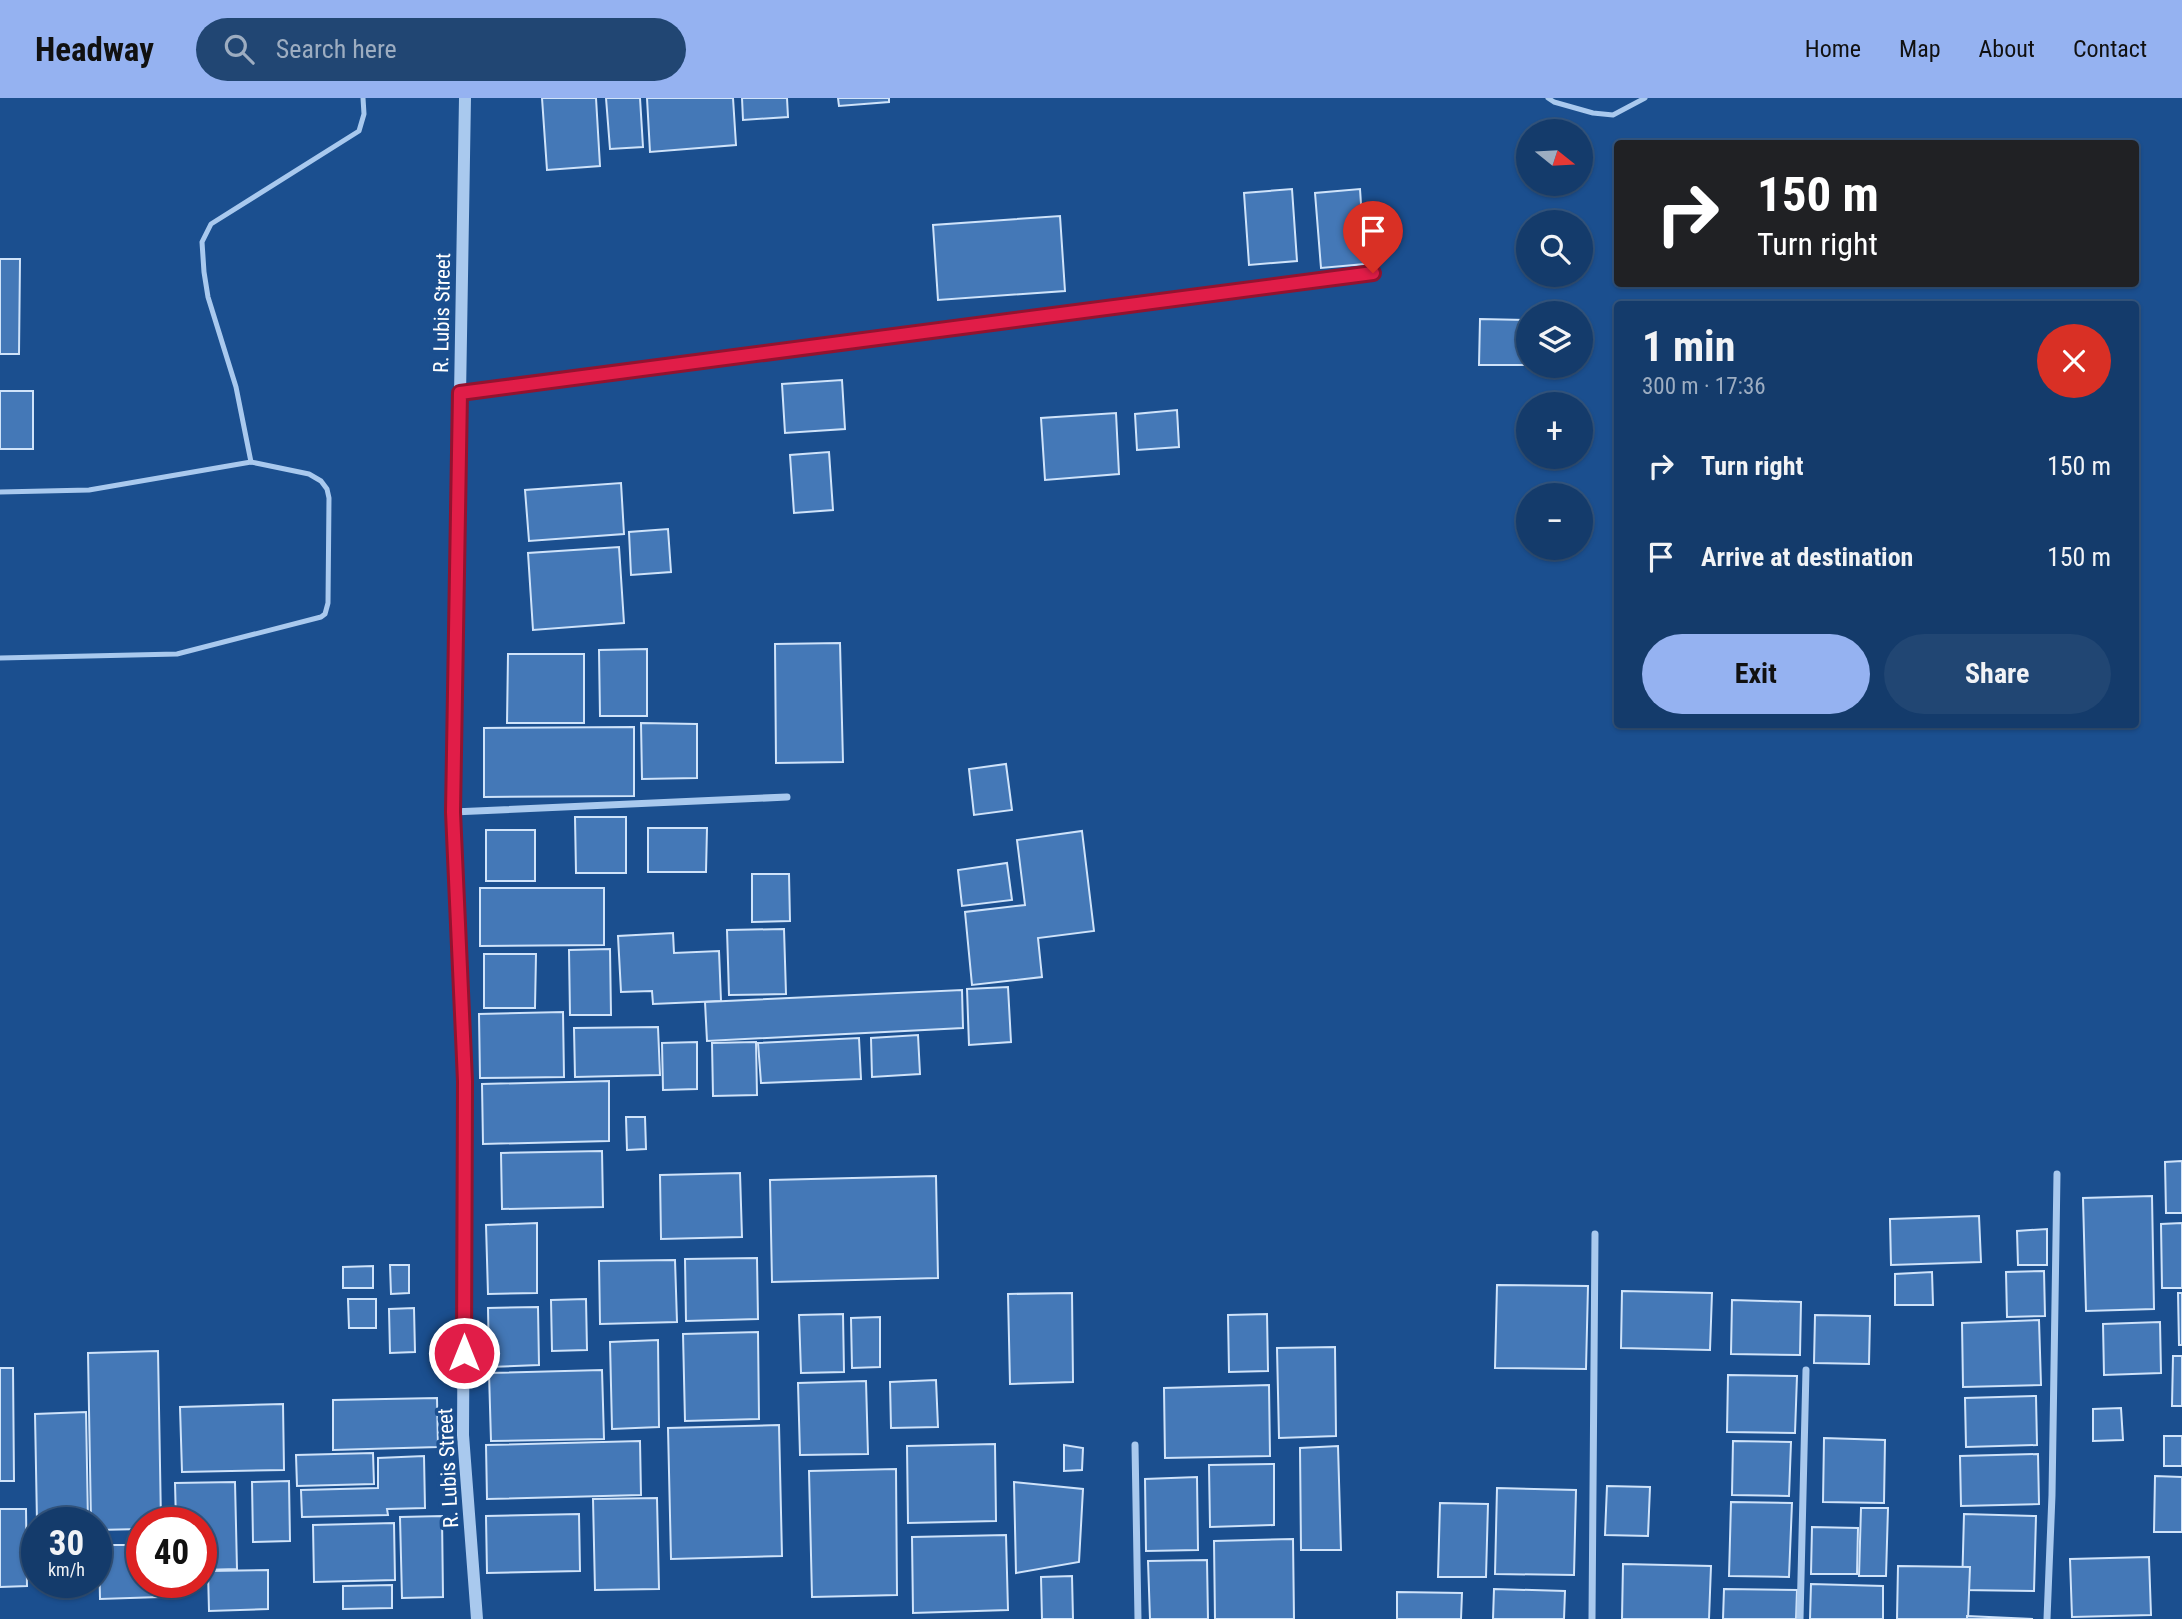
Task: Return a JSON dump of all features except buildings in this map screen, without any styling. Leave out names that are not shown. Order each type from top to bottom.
[{"type":"street","name":"R. Lubis Street","points":[[465,98],[453,812],[465,1081],[463,1435],[477,1619]]},
{"type":"street","points":[[460,393],[1373,273]]},
{"type":"street","points":[[453,812],[787,797]]},
{"type":"street","points":[[2047,1619],[2053,1481],[2057,1174]]},
{"type":"street","points":[[1592,1619],[1595,1234]]},
{"type":"street","points":[[1800,1619],[1806,1370]]},
{"type":"street","points":[[1135,1445],[1138,1619]]},
{"type":"lane","points":[[251,462],[236,387],[208,297],[202,242],[211,224],[359,131],[363,98]]},
{"type":"lane","points":[[1548,98],[1593,113],[1613,115],[1645,98]]},
{"type":"lane","points":[[0,492],[89,490],[251,462],[309,474],[321,481],[327,489],[328,603],[325,614],[321,617],[177,653],[0,658]]},
{"type":"route","points":[[464,1353],[465,1081],[453,812],[460,393],[1373,273]]}]
